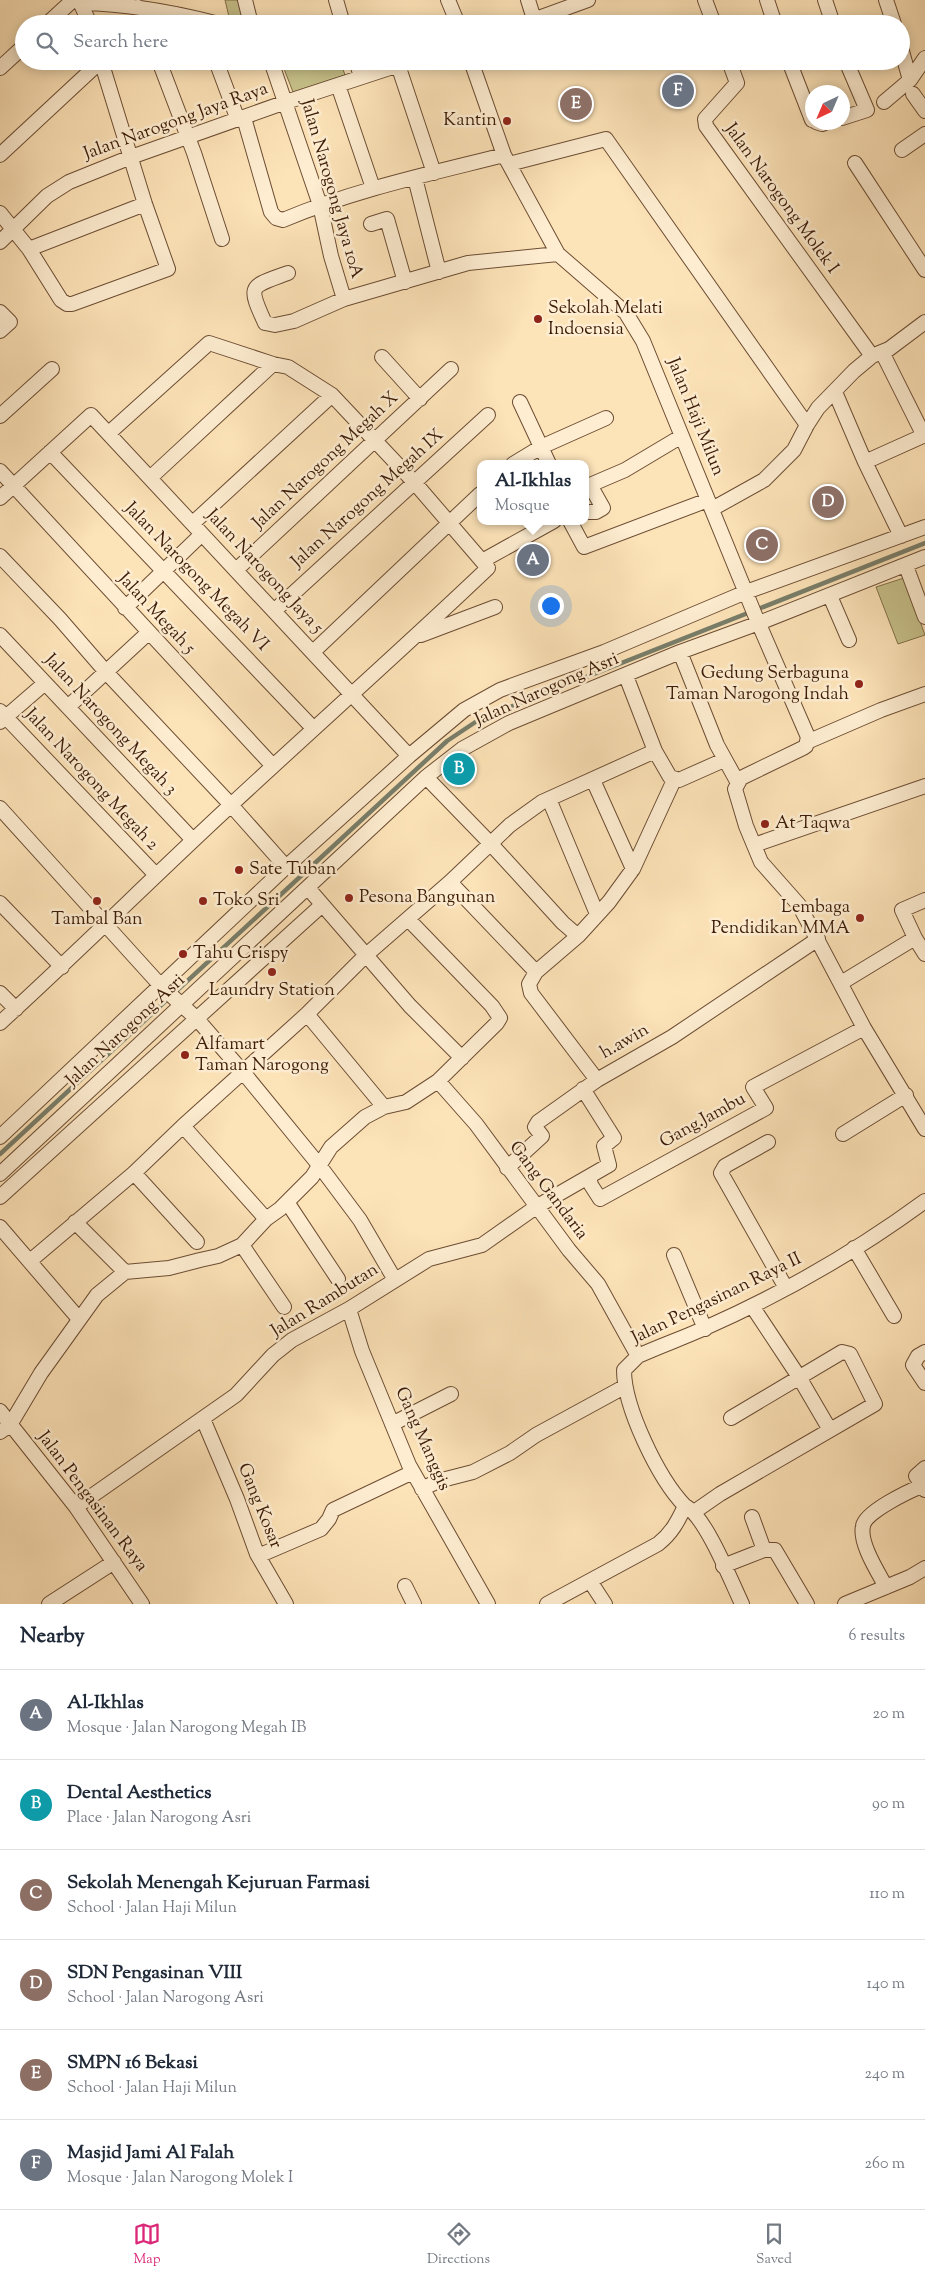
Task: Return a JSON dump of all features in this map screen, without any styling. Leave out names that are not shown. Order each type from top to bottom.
[{"type":"street","points":[[245,0],[249,15]]},
{"type":"street","points":[[336,0],[340,15]]},
{"type":"street","points":[[448,0],[454,15]]},
{"type":"street","points":[[528,0],[528,15]]},
{"type":"street","points":[[547,15],[588,0]]},
{"type":"street","points":[[705,0],[711,15]]},
{"type":"street","points":[[767,0],[772,15]]},
{"type":"street","points":[[825,0],[830,15]]},
{"type":"street","points":[[886,0],[891,15]]},
{"type":"street","points":[[78,1],[85,15]]},
{"type":"street","points":[[59,15],[78,1],[141,5],[178,15]]},
{"type":"street","points":[[0,68],[15,54]]},
{"type":"street","points":[[884,102],[912,87],[925,58]]},
{"type":"street","points":[[0,155],[91,70]]},
{"type":"street","points":[[0,213],[14,228],[61,300],[66,304],[72,304],[168,269],[145,204],[104,70]]},
{"type":"street","points":[[162,70],[188,138],[222,239]]},
{"type":"street","points":[[220,70],[241,119],[271,212],[276,218],[283,220],[320,205],[373,188],[434,173],[606,139],[807,425]]},
{"type":"street","name":"Jalan Narogong Jaya 10A","points":[[274,70],[320,205],[331,256],[344,299]]},
{"type":"street","points":[[359,70],[361,76]]},
{"type":"street","name":"Jalan Narogong Jaya Raya","points":[[0,242],[47,196],[69,182],[131,157],[381,70]]},
{"type":"street","points":[[407,70],[434,173]]},
{"type":"street","name":"Jalan Haji Milun","points":[[474,70],[507,159],[558,254],[626,313],[653,363],[757,619]]},
{"type":"street","name":"Jalan Narogong Molek I","points":[[732,70],[737,83],[709,113],[705,120],[706,126],[877,354]]},
{"type":"street","points":[[793,70],[805,102]]},
{"type":"street","points":[[850,70],[867,110],[850,115]]},
{"type":"street","points":[[907,70],[912,87],[925,111]]},
{"type":"street","points":[[338,85],[373,188]]},
{"type":"street","points":[[902,150],[925,134]]},
{"type":"street","points":[[855,163],[903,240],[925,270]]},
{"type":"street","points":[[415,178],[439,272]]},
{"type":"street","points":[[29,249],[145,204]]},
{"type":"street","points":[[371,224],[387,219],[405,282]]},
{"type":"street","points":[[288,273],[259,284],[255,289],[253,297],[265,323],[275,325],[294,322],[344,299],[468,263],[558,254]]},
{"type":"street","points":[[0,312],[5,327]]},
{"type":"street","points":[[572,525],[584,547],[710,505],[757,484],[783,463],[794,450],[818,408],[877,354],[925,322]]},
{"type":"street","points":[[0,1023],[62,967],[156,875],[313,728],[416,637],[488,568],[414,482],[332,395],[288,367],[273,364],[209,342],[109,433]]},
{"type":"street","points":[[865,462],[924,435],[877,354]]},
{"type":"street","name":"Jalan Narogong Megah X","points":[[382,357],[420,399]]},
{"type":"street","points":[[150,478],[273,364]]},
{"type":"street","points":[[0,416],[52,369]]},
{"type":"street","name":"Jalan Narogong Megah X","points":[[236,570],[451,370]]},
{"type":"street","points":[[835,392],[865,462],[902,536]]},
{"type":"street","points":[[125,608],[164,571],[197,528],[332,395]]},
{"type":"street","points":[[520,402],[547,460]]},
{"type":"street","name":"Jalan Narogong Megah IX","points":[[274,611],[488,414]]},
{"type":"street","name":"Jalan Narogong Jaya 5","points":[[50,452],[91,415],[409,756]]},
{"type":"street","points":[[519,460],[541,447],[606,418]]},
{"type":"street","points":[[589,512],[596,512],[604,508],[590,485],[626,470],[682,436]]},
{"type":"street","points":[[0,498],[50,452]]},
{"type":"street","name":"Jalan Narogong Megah VI","points":[[50,452],[313,728]]},
{"type":"street","name":"Jalan Megah 5","points":[[0,471],[12,487],[273,766]]},
{"type":"street","points":[[313,652],[477,497]]},
{"type":"street","points":[[482,561],[547,525]]},
{"type":"street","name":"Jalan Narogong Asri","points":[[4,1170],[172,995],[286,867],[409,756],[464,710],[500,690],[604,652],[925,527]]},
{"type":"street","points":[[0,556],[60,619],[106,672],[231,805],[286,867]]},
{"type":"street","name":"Jalan Narogong Asri","points":[[0,1137],[172,995],[308,888],[426,777],[462,749],[509,723],[626,676],[757,619],[830,596],[925,557]]},
{"type":"street","points":[[906,566],[925,617]]},
{"type":"street","points":[[830,596],[848,640]]},
{"type":"street","points":[[416,637],[495,607]]},
{"type":"street","points":[[757,619],[805,728],[807,742]]},
{"type":"street","points":[[68,706],[148,633]]},
{"type":"street","name":"Jalan Narogong Megah 3","points":[[0,635],[193,840]]},
{"type":"street","points":[[680,652],[724,760],[738,783]]},
{"type":"street","points":[[626,676],[655,751],[670,778],[679,780],[724,760]]},
{"type":"street","points":[[2,717],[45,682]]},
{"type":"street","points":[[925,694],[881,710],[807,742],[803,748],[741,778],[735,789],[761,862],[800,905],[864,1028],[925,1128]]},
{"type":"street","name":"Jalan Narogong Megah 2","points":[[2,717],[156,875]]},
{"type":"street","points":[[30,1261],[134,1173],[307,1014],[365,956],[450,882],[510,825],[549,799],[655,751]]},
{"type":"street","points":[[426,777],[490,843],[563,923],[578,936]]},
{"type":"street","points":[[593,780],[633,869]]},
{"type":"street","points":[[597,1080],[531,993],[530,984],[536,972],[578,936],[633,869],[674,780]]},
{"type":"street","points":[[754,845],[925,786]]},
{"type":"street","points":[[549,799],[597,914]]},
{"type":"street","points":[[0,808],[105,924],[197,1019],[243,1072],[319,1165],[360,1220],[395,1280]]},
{"type":"street","points":[[450,882],[536,972]]},
{"type":"street","points":[[308,888],[410,1006],[462,1058]]},
{"type":"street","points":[[925,900],[902,910],[925,954]]},
{"type":"street","points":[[0,903],[62,967]]},
{"type":"street","points":[[0,1197],[322,905]]},
{"type":"street","points":[[3,1425],[97,1295],[125,1272],[169,1268],[209,1258],[242,1245],[266,1219],[287,1202],[312,1177],[331,1147],[365,1117],[384,1107],[406,1102],[438,1080],[497,1023],[500,1018],[499,1014],[408,919]]},
{"type":"street","points":[[841,983],[915,938]]},
{"type":"street","name":"h.awin","points":[[507,1168],[542,1136],[535,1127],[538,1122],[583,1089],[672,1037],[818,939]]},
{"type":"street","points":[[0,992],[16,1009]]},
{"type":"street","points":[[307,1014],[384,1107]]},
{"type":"street","name":"Gang.Jambu","points":[[589,1177],[591,1185],[600,1199],[766,1108],[753,1087],[864,1028]]},
{"type":"street","name":"Gang Gandaria","points":[[438,1080],[476,1124],[536,1207],[598,1284],[638,1356]]},
{"type":"street","name":"Jalan Rambutan","points":[[76,1507],[236,1395],[273,1356],[292,1340],[349,1309],[430,1259],[482,1245],[536,1207],[610,1165],[604,1146],[614,1138],[583,1089]]},
{"type":"street","points":[[843,1134],[906,1095]]},
{"type":"street","points":[[183,1126],[266,1219]]},
{"type":"street","points":[[768,1142],[725,1166],[721,1173],[786,1288]]},
{"type":"street","points":[[4,1170],[20,1178]]},
{"type":"street","points":[[134,1173],[197,1242]]},
{"type":"street","name":"Jalan Pengasinan Raya II","points":[[624,1386],[624,1370],[638,1356],[705,1329],[786,1288],[854,1248],[925,1201]]},
{"type":"street","points":[[287,1202],[338,1279]]},
{"type":"street","points":[[75,1222],[125,1272]]},
{"type":"street","points":[[0,1227],[79,1319]]},
{"type":"street","points":[[242,1245],[284,1307]]},
{"type":"street","points":[[854,1248],[894,1316]]},
{"type":"street","points":[[674,1255],[705,1329]]},
{"type":"street","points":[[752,1306],[799,1377],[830,1430]]},
{"type":"street","name":"Gang Manggis","points":[[349,1309],[362,1351],[412,1472],[488,1604]]},
{"type":"street","points":[[547,1604],[658,1544],[668,1536],[689,1509],[875,1404],[850,1354],[842,1352],[731,1418]]},
{"type":"street","points":[[925,1352],[918,1356],[913,1365],[925,1383]]},
{"type":"street","points":[[422,1488],[438,1481],[473,1472],[510,1453],[536,1435],[624,1386],[652,1457],[672,1493],[689,1509],[723,1566],[742,1604]]},
{"type":"street","points":[[392,1424],[451,1394]]},
{"type":"street","points":[[0,1411],[3,1425]]},
{"type":"street","name":"Gang Kosar","points":[[203,1418],[258,1556],[286,1604]]},
{"type":"street","name":"Jalan Pengasinan Raya","points":[[3,1425],[76,1507],[142,1604]]},
{"type":"street","points":[[886,1587],[871,1560],[863,1538],[862,1526],[867,1519],[898,1495],[924,1488],[916,1476],[925,1468]]},
{"type":"street","points":[[258,1556],[321,1529],[333,1510],[412,1472]]},
{"type":"street","points":[[752,1517],[764,1550]]},
{"type":"street","points":[[723,1566],[764,1550],[775,1550],[807,1604]]},
{"type":"street","points":[[49,1604],[114,1562]]},
{"type":"street","points":[[845,1604],[925,1568]]},
{"type":"street","points":[[590,1581],[604,1604]]},
{"type":"street","points":[[405,1586],[414,1604]]},
{"type":"shaded area","points":[[225,0],[241,0],[245,15],[229,15]]},
{"type":"shaded area","points":[[284,70],[343,70],[345,75],[293,92]]},
{"type":"shaded area","points":[[904,578],[925,635],[898,644],[876,587]]},
{"type":"waterway","points":[[0,1154],[447,741],[480,719],[925,543]]},
{"type":"place","name":"Masjid Jami Al Falah","points":[[678,91]]},
{"type":"place","name":"SMPN 16 Bekasi","points":[[576,104]]},
{"type":"place","name":"Kantin","points":[[507,121]]},
{"type":"place","name":"Sekolah Melati Indoensia","points":[[538,319]]},
{"type":"place","name":"SDN Pengasinan VIII","points":[[828,502]]},
{"type":"place","name":"Sekolah Menengah Kejuruan Farmasi","points":[[762,545]]},
{"type":"place","name":"Al-Ikhlas","points":[[533,560]]},
{"type":"place","name":"Gedung Serbaguna Taman Narogong Indah","points":[[859,684]]},
{"type":"place","name":"Dental Aesthetics","points":[[459,769]]},
{"type":"place","name":"At Taqwa","points":[[765,824]]},
{"type":"place","name":"Sate Tuban","points":[[239,870]]},
{"type":"place","name":"Pesona Bangunan","points":[[349,898]]},
{"type":"place","name":"Tambal Ban","points":[[97,901]]},
{"type":"place","name":"Toko Sri","points":[[203,901]]},
{"type":"place","name":"Lembaga Pendidikan MMA","points":[[860,918]]},
{"type":"place","name":"Tahu Crispy","points":[[183,954]]},
{"type":"place","name":"Laundry Station","points":[[272,972]]},
{"type":"place","name":"Alfamart Taman Narogong","points":[[185,1055]]}]
